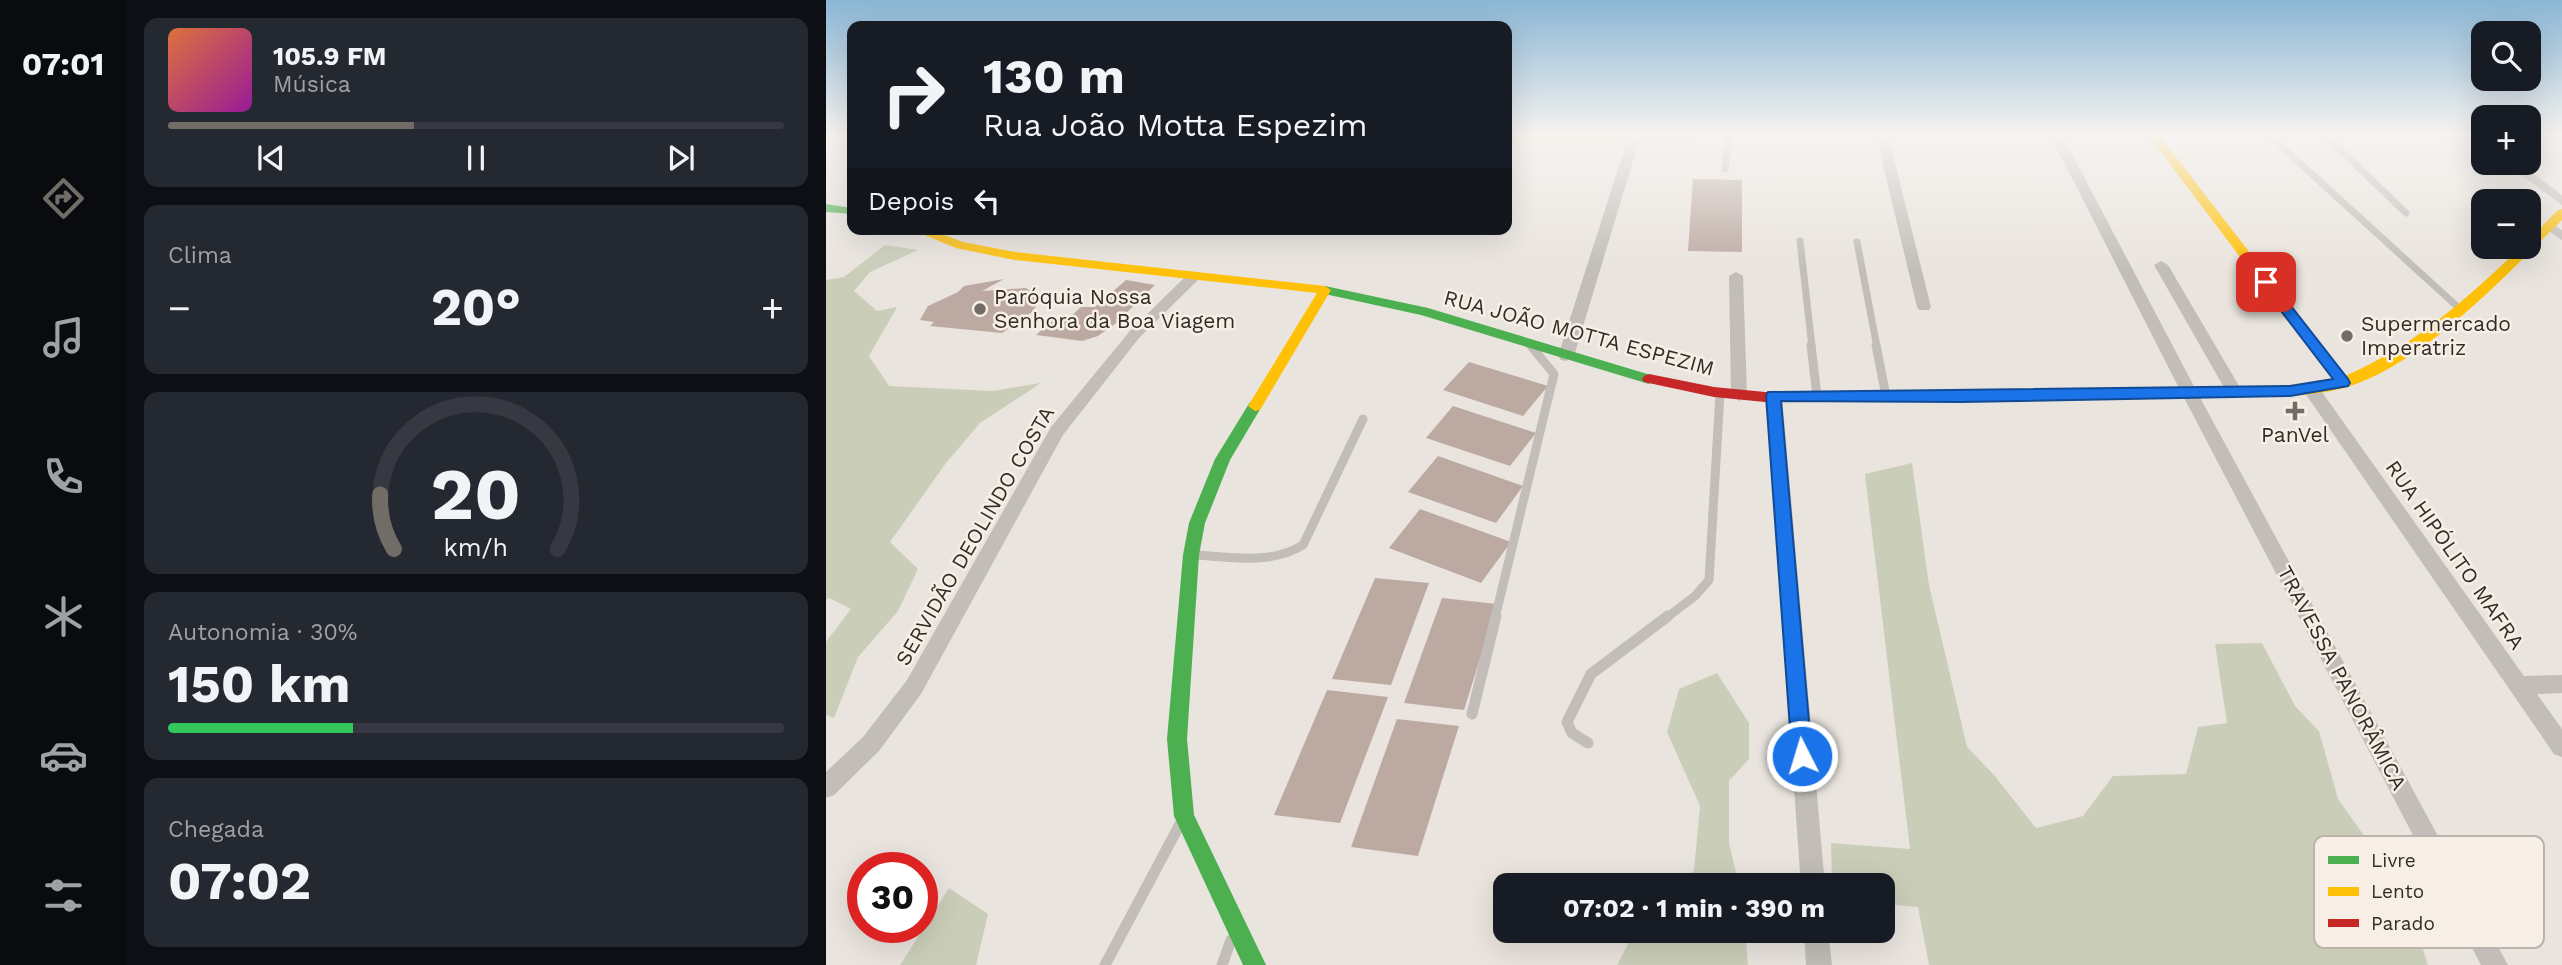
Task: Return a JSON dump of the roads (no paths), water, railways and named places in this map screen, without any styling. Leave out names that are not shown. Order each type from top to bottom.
[{"type":"main road","points":[[2188,180],[2343,383]]},
{"type":"main road","points":[[826,208],[847,210]]},
{"type":"main road","name":"RUA JOÃO MOTTA ESPEZIM","points":[[935,235],[987,251],[1193,277],[1325,290],[1375,299],[1566,356],[1720,393],[1960,397],[2311,389],[2343,383],[2386,362],[2428,334],[2556,231],[2562,213]]},
{"type":"main road","points":[[1255,965],[1184,816],[1177,739],[1191,555],[1197,523],[1223,459],[1325,290]]},
{"type":"street","points":[[1566,356],[1621,180]]},
{"type":"street","points":[[1893,180],[1924,306]]},
{"type":"street","name":"TRAVESSA PANORÂMICA","points":[[2079,180],[2426,836]]},
{"type":"street","points":[[2534,180],[2562,201]]},
{"type":"street","points":[[2161,265],[2234,391]]},
{"type":"street","points":[[1736,275],[1739,395]]},
{"type":"street","name":"SERVIDÃO DEOLINDO COSTA","points":[[826,787],[871,744],[915,687],[1057,431],[1134,335],[1193,277]]},
{"type":"street","name":"RUA HIPÓLITO MAFRA","points":[[2311,389],[2562,747]]},
{"type":"street","points":[[1774,396],[1812,873]]},
{"type":"street","points":[[2518,685],[2562,684]]},
{"type":"street","points":[[1817,943],[1819,965]]},
{"type":"street","name":"TRAVESSA PANORÂMICA","points":[[2486,948],[2495,965]]},
{"type":"lane","points":[[2318,180],[2460,309]]},
{"type":"lane","points":[[2372,180],[2406,213]]},
{"type":"lane","points":[[1800,241],[1817,396]]},
{"type":"lane","points":[[1857,242],[1886,396]]},
{"type":"lane","points":[[1472,714],[1554,374],[1530,345]]},
{"type":"lane","points":[[1588,743],[1572,733],[1567,722],[1591,674],[1695,596],[1709,580],[1720,393]]},
{"type":"lane","points":[[1191,555],[1278,558],[1293,553],[1303,545],[1363,419]]},
{"type":"lane","points":[[1105,965],[1184,816]]},
{"type":"lane","points":[[1222,965],[1236,927]]},
{"type":"place","name":"Paróquia Nossa Senhora da Boa Viagem","points":[[980,309]]},
{"type":"place","name":"Supermercado Imperatriz","points":[[2347,336]]},
{"type":"place","name":"PanVel","points":[[2295,411]]}]
